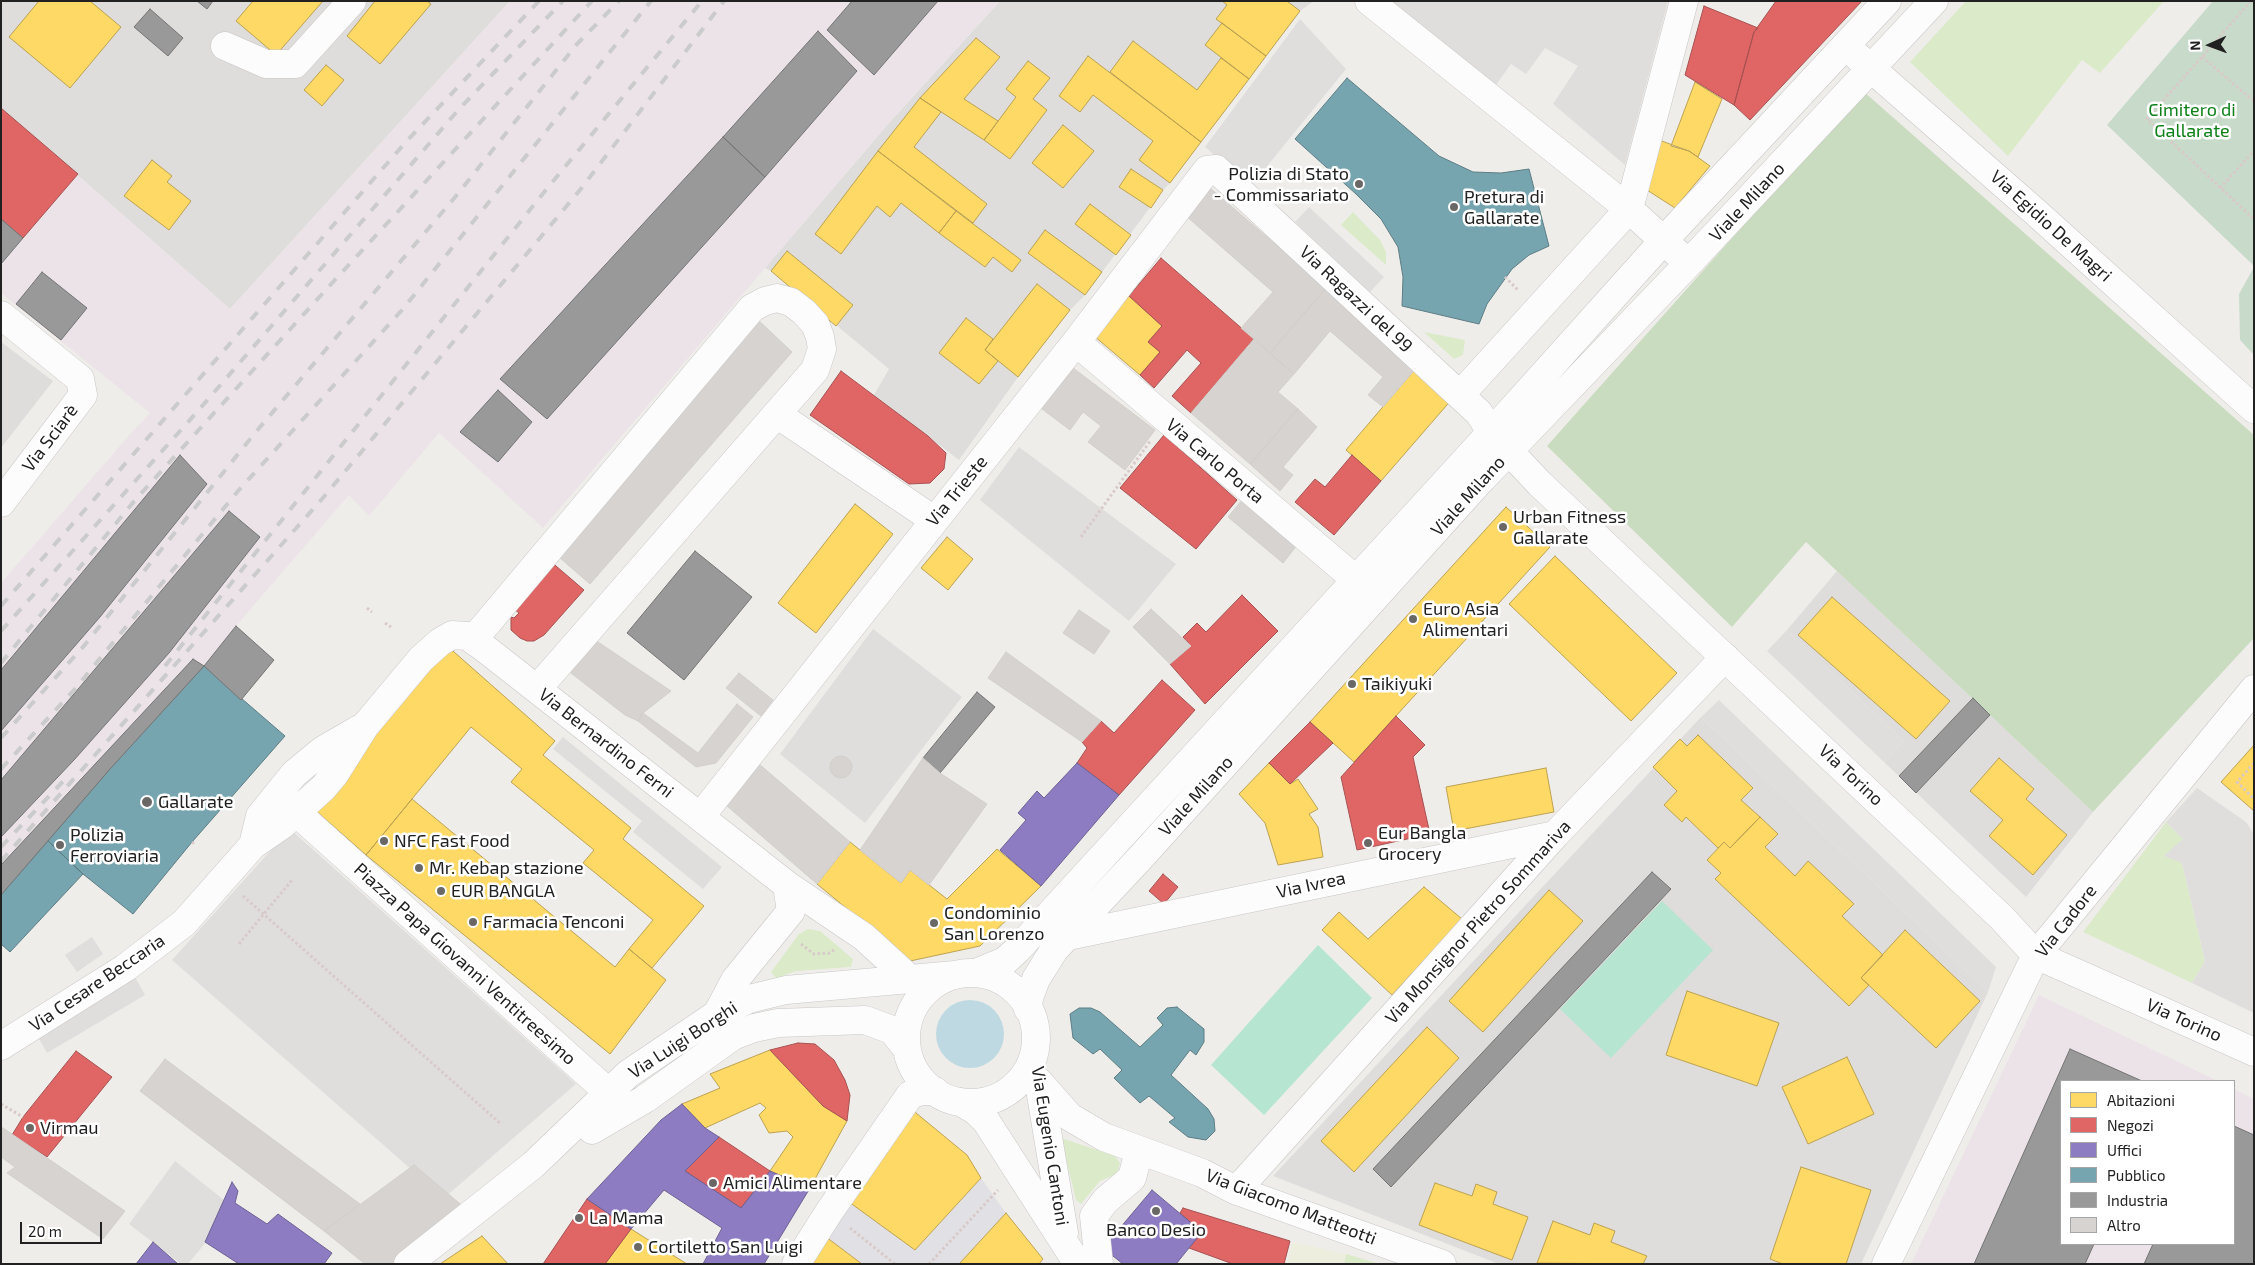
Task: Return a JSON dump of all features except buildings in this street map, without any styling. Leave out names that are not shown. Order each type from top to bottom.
[{"type":"street","points":[[225,46],[266,64],[294,64],[352,1]]},
{"type":"street","points":[[1369,1],[1629,209],[1688,264]]},
{"type":"street","points":[[1460,395],[1629,209],[1684,1]]},
{"type":"street","name":"Viale Milano","points":[[1028,1009],[1029,998],[1041,969],[1048,958],[1500,441],[1664,240],[1887,1]]},
{"type":"street","name":"Viale Milano","points":[[965,974],[1005,961],[1017,950],[1354,580],[1688,264],[1934,1]]},
{"type":"street","name":"Via Egidio De Magri","points":[[1846,46],[2032,209],[2254,409]]},
{"type":"street","name":"Via Trieste","points":[[700,817],[1076,342],[1207,170],[1216,169]]},
{"type":"street","name":"Via Ragazzi del 99","points":[[1216,169],[1479,413],[1500,441]]},
{"type":"street","points":[[473,640],[752,308],[765,301],[778,298],[791,302],[815,324],[822,349],[815,370],[778,415],[537,689]]},
{"type":"street","name":"Via Sciarè","points":[[1,315],[80,379],[83,395],[1,503]]},
{"type":"street","name":"Via Carlo Porta","points":[[1076,342],[1354,580]]},
{"type":"street","points":[[778,415],[934,520]]},
{"type":"street","name":"Via Torino","points":[[1500,441],[1540,484],[2002,918],[2036,955],[2254,1052]]},
{"type":"street","name":"Via Bernardino Ferni","points":[[364,726],[421,659],[440,642],[452,635],[467,636],[787,885],[864,937],[910,979]]},
{"type":"street","name":"Via Monsignor Pietro Sommariva","points":[[1235,1190],[1555,836],[1725,657]]},
{"type":"street","name":"Via Cadore","points":[[1886,1264],[2036,955],[2254,689]]},
{"type":"street","points":[[253,845],[260,816],[294,774],[323,750],[364,726]]},
{"type":"street","name":"Via Cesare Beccaria","points":[[1,1046],[125,968],[184,923],[253,845],[297,813],[334,775],[364,726]]},
{"type":"street","name":"Piazza Papa Giovanni Ventitreesimo","points":[[297,813],[608,1092]]},
{"type":"street","name":"Via Ivrea","points":[[1068,936],[1555,836]]},
{"type":"street","points":[[718,1014],[735,980],[791,911],[787,885]]},
{"type":"street","points":[[796,1264],[829,1212],[910,1095],[921,1091],[935,1092],[961,1102],[985,1101],[1011,1088],[1026,1071],[1034,1049],[1035,1028],[1028,1009],[1020,996],[1009,985],[990,976],[965,974],[932,986],[918,1000],[908,1024],[907,1049],[915,1071],[935,1092]]},
{"type":"street","name":"Via Luigi Borghi","points":[[408,1264],[533,1166],[628,1074],[718,1014],[749,999],[786,990],[965,974]]},
{"type":"street","name":"Via Luigi Borghi","points":[[533,1166],[645,1099],[733,1036],[754,1028],[778,1024],[865,1020],[892,1030],[907,1049]]},
{"type":"street","name":"Via Eugenio Cantoni","points":[[1034,1049],[1072,1254]]},
{"type":"street","name":"Via Giacomo Matteotti","points":[[1039,1082],[1070,1117],[1104,1138],[1202,1173],[1235,1190],[1442,1264]]},
{"type":"street","points":[[600,1125],[608,1092]]},
{"type":"street","name":"Via Eugenio Cantoni","points":[[961,1102],[976,1111],[986,1121],[1072,1254]]},
{"type":"street","points":[[1099,1264],[1094,1216],[1105,1201],[1132,1178],[1139,1151]]},
{"type":"path","points":[[2251,1],[2147,119],[2254,219]]},
{"type":"path","points":[[2202,57],[2254,102]]},
{"type":"path","points":[[2220,188],[2254,151]]},
{"type":"path","points":[[1505,277],[1518,289]]},
{"type":"path","points":[[1081,537],[1166,419]]},
{"type":"path","points":[[367,608],[372,612]]},
{"type":"path","points":[[385,623],[391,627]]},
{"type":"path","points":[[2254,762],[2237,782],[2254,798]]},
{"type":"path","points":[[192,842],[196,845]]},
{"type":"path","points":[[239,944],[292,880]]},
{"type":"path","points":[[237,890],[501,1124]]},
{"type":"path","points":[[798,942],[814,954],[830,953],[840,945]]},
{"type":"path","points":[[1,1104],[23,1117]]},
{"type":"path","points":[[929,1264],[1018,1170]]},
{"type":"path","points":[[829,1212],[895,1264]]},
{"type":"shaded area","points":[[4,1],[510,1],[230,309],[1,108],[1,5]]},
{"type":"shaded area","points":[[510,1],[1000,1],[888,124],[543,528],[439,433],[369,516],[349,495],[204,666],[110,769],[1,895],[1,583],[150,413],[1,293],[1,108],[230,309]]},
{"type":"shaded area","points":[[1000,1],[1314,1],[1300,11],[1085,295],[1070,310],[1018,377],[959,460],[874,395],[889,369],[765,268],[888,124]]},
{"type":"shaded area","points":[[1391,1],[1668,1],[1625,165],[1553,104],[1578,66],[1545,48],[1526,74],[1511,64],[1493,89],[1397,9]]},
{"type":"shaded area","points":[[1300,19],[1346,69],[1251,186],[1205,147]]},
{"type":"shaded area","points":[[1309,207],[1384,277],[1370,292],[1295,222]]},
{"type":"shaded area","points":[[1,342],[53,381],[1,448]]},
{"type":"shaded area","points":[[1019,447],[1176,564],[1129,621],[980,500]]},
{"type":"shaded area","points":[[1837,571],[2093,812],[2026,897],[1884,762],[1904,741],[1787,630]]},
{"type":"shaded area","points":[[873,629],[962,697],[865,823],[780,754]]},
{"type":"shaded area","points":[[1787,630],[1904,741],[1884,762],[1767,651]]},
{"type":"shaded area","points":[[1719,700],[1996,967],[1988,992],[1701,717]]},
{"type":"shaded area","points":[[1701,717],[1988,992],[1861,1264],[1499,1264],[1273,1176]]},
{"type":"shaded area","points":[[563,737],[722,867],[703,889],[633,832],[642,821],[553,749]]},
{"type":"shaded area","points":[[2197,788],[2246,822],[2254,834],[2254,1013],[2192,983],[2205,961],[2182,863],[2164,856],[2183,839],[2166,822]]},
{"type":"shaded area","points":[[290,829],[576,1084],[444,1198],[172,960]]},
{"type":"shaded area","points":[[92,937],[103,954],[77,972],[65,955]]},
{"type":"shaded area","points":[[135,977],[145,995],[47,1053],[37,1035]]},
{"type":"shaded area","points":[[2039,995],[2216,1080],[2060,1080],[2060,1245],[2235,1245],[2235,1090],[2254,1099],[2254,1264],[1911,1264]]},
{"type":"shaded area","points":[[175,1161],[234,1208],[188,1264],[181,1264],[129,1224]]},
{"type":"shaded area","points":[[981,1178],[1006,1213],[959,1264],[862,1264],[826,1237],[849,1202],[915,1250]]},
{"type":"green space","points":[[1966,1],[2164,1],[2100,73],[2082,60],[2008,156],[1910,62]]},
{"type":"green space","name":"Cimitero di Gallarate","points":[[2213,1],[2254,1],[2254,266],[2107,125]]},
{"type":"green space","points":[[1863,91],[2254,435],[2254,638],[2093,812],[1806,542],[1732,627],[1547,446]]},
{"type":"green space","points":[[1353,212],[1380,240],[1386,252],[1386,265],[1341,225]]},
{"type":"green space","points":[[2254,267],[2254,355],[2240,340],[2239,294]]},
{"type":"green space","points":[[1424,332],[1465,340],[1463,355],[1454,359]]},
{"type":"green space","points":[[2166,822],[2183,839],[2182,863],[2205,961],[2192,983],[2083,932]]},
{"type":"green space","points":[[1662,901],[1713,950],[1611,1058],[1560,1009]]},
{"type":"green space","points":[[808,929],[820,931],[853,959],[851,967],[796,971],[776,978],[771,972],[799,934]]},
{"type":"green space","points":[[1318,945],[1372,998],[1264,1115],[1211,1065]]},
{"type":"green space","points":[[1061,1138],[1115,1156],[1120,1163],[1117,1174],[1100,1181],[1081,1204],[1076,1200]]},
{"type":"green space","points":[[1293,1242],[1346,1254],[1344,1264],[1287,1264]]},
{"type":"green space","points":[[1346,1254],[1380,1264],[1344,1264]]},
{"type":"water","points":[[970,1000],[983,1002],[994,1010],[1002,1021],[1004,1034],[1002,1047],[994,1058],[983,1066],[970,1068],[957,1066],[946,1058],[938,1047],[936,1034],[938,1021],[946,1010],[957,1002]]},
{"type":"railway","points":[[1,606],[405,143],[539,1]]},
{"type":"railway","points":[[1,631],[197,412],[460,108],[563,1]]},
{"type":"railway","points":[[1,663],[136,499],[592,1]]},
{"type":"railway","points":[[1,738],[83,647],[255,433],[456,196],[577,44],[619,1]]},
{"type":"railway","points":[[1,769],[74,690],[238,491],[402,310],[651,1]]},
{"type":"railway","points":[[165,666],[545,191],[702,1]]},
{"type":"railway","points":[[1,861],[322,499],[580,190],[724,1]]},
{"type":"railway","points":[[1,847],[69,775]]},
{"type":"place","name":"Polizia di Stato - Commissariato","points":[[1359,184]]},
{"type":"place","name":"Pretura di Gallarate","points":[[1454,207]]},
{"type":"place","name":"Urban Fitness Gallarate","points":[[1503,527]]},
{"type":"place","name":"Euro Asia Alimentari","points":[[1413,619]]},
{"type":"place","name":"Taikiyuki","points":[[1352,684]]},
{"type":"place","name":"Gallarate","points":[[147,802]]},
{"type":"place","name":"NFC Fast Food","points":[[384,841]]},
{"type":"place","name":"Eur Bangla Grocery","points":[[1368,843]]},
{"type":"place","name":"Polizia Ferroviaria","points":[[60,845]]},
{"type":"place","name":"Mr. Kebap stazione","points":[[419,868]]},
{"type":"place","name":"EUR BANGLA","points":[[441,891]]},
{"type":"place","name":"Farmacia Tenconi","points":[[473,922]]},
{"type":"place","name":"Condominio San Lorenzo","points":[[934,923]]},
{"type":"place","name":"Virmau","points":[[30,1128]]},
{"type":"place","name":"Amici Alimentare","points":[[713,1183]]},
{"type":"place","name":"Banco Desio","points":[[1156,1211]]},
{"type":"place","name":"La Mama","points":[[579,1218]]},
{"type":"place","name":"Cortiletto San Luigi","points":[[638,1247]]}]
